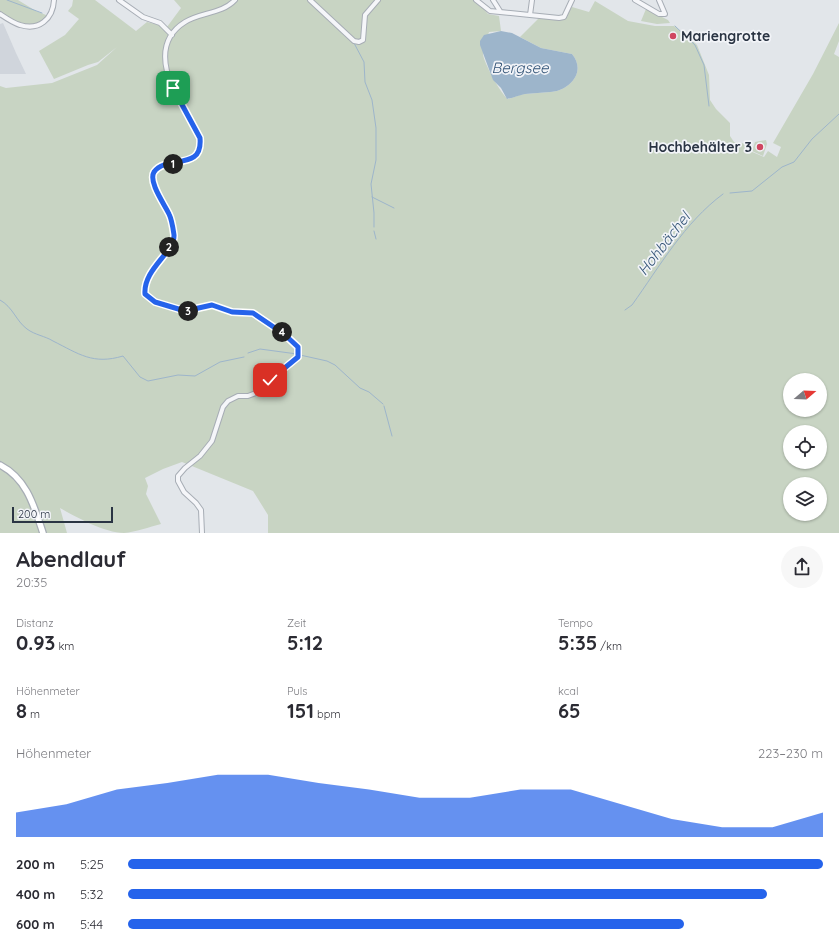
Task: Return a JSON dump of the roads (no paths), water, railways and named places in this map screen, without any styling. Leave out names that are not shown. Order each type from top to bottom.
[{"type":"main road","points":[[0,465],[19,480],[29,493],[43,533]]},
{"type":"street","points":[[0,14],[21,26],[35,26],[46,22],[50,17],[54,0]]},
{"type":"street","points":[[119,0],[143,17],[160,23],[172,35]]},
{"type":"street","points":[[202,533],[200,510],[181,488],[178,476],[184,468],[200,456],[212,441],[223,407],[228,401],[238,396],[248,396],[261,391],[270,380],[298,357],[299,352],[294,342],[253,313],[232,312],[212,305],[185,311],[155,302],[145,294],[145,288],[151,271],[168,249],[174,237],[170,215],[152,180],[154,172],[161,167],[193,158],[200,152],[201,147],[200,138],[167,74],[165,54],[172,35],[185,22],[198,16],[225,8],[235,0]]},
{"type":"street","points":[[310,0],[353,40],[359,42],[363,40],[365,15],[378,0]]},
{"type":"street","points":[[476,0],[490,11],[500,10],[530,15],[564,17],[572,0]]},
{"type":"street","points":[[493,0],[500,10]]},
{"type":"street","points":[[530,15],[532,0]]},
{"type":"street","points":[[635,0],[659,14],[665,14],[659,0]]},
{"type":"water","name":"Bergsee","points":[[501,31],[512,33],[541,48],[572,54],[578,67],[577,74],[574,79],[564,88],[557,91],[525,94],[507,99],[501,88],[493,80],[480,45],[480,41],[484,35]]},
{"type":"waterway","points":[[7,0],[42,13]]},
{"type":"waterway","points":[[675,26],[695,45],[704,65],[709,106]]},
{"type":"waterway","points":[[354,43],[364,62],[365,82],[372,100],[376,128],[376,160],[371,184],[374,227]]},
{"type":"waterway","name":"Hohbächel","points":[[730,193],[752,191],[782,167],[794,162],[812,139],[839,114]]},
{"type":"waterway","name":"Hohbächel","points":[[625,310],[632,305],[684,232],[709,205],[723,194]]},
{"type":"waterway","points":[[372,197],[394,208]]},
{"type":"waterway","points":[[374,231],[376,239]]},
{"type":"waterway","points":[[0,300],[8,306],[23,326],[30,331],[86,357],[103,359],[123,356],[140,377],[148,381],[178,375],[195,376],[220,362],[244,357]]},
{"type":"waterway","points":[[248,353],[260,349],[297,354]]},
{"type":"waterway","points":[[300,355],[327,361],[335,365],[360,388],[369,392],[383,404]]},
{"type":"waterway","points":[[384,406],[392,436]]},
{"type":"place","name":"Mariengrotte","points":[[673,36]]},
{"type":"place","name":"Hochbehälter 3","points":[[760,147]]}]
